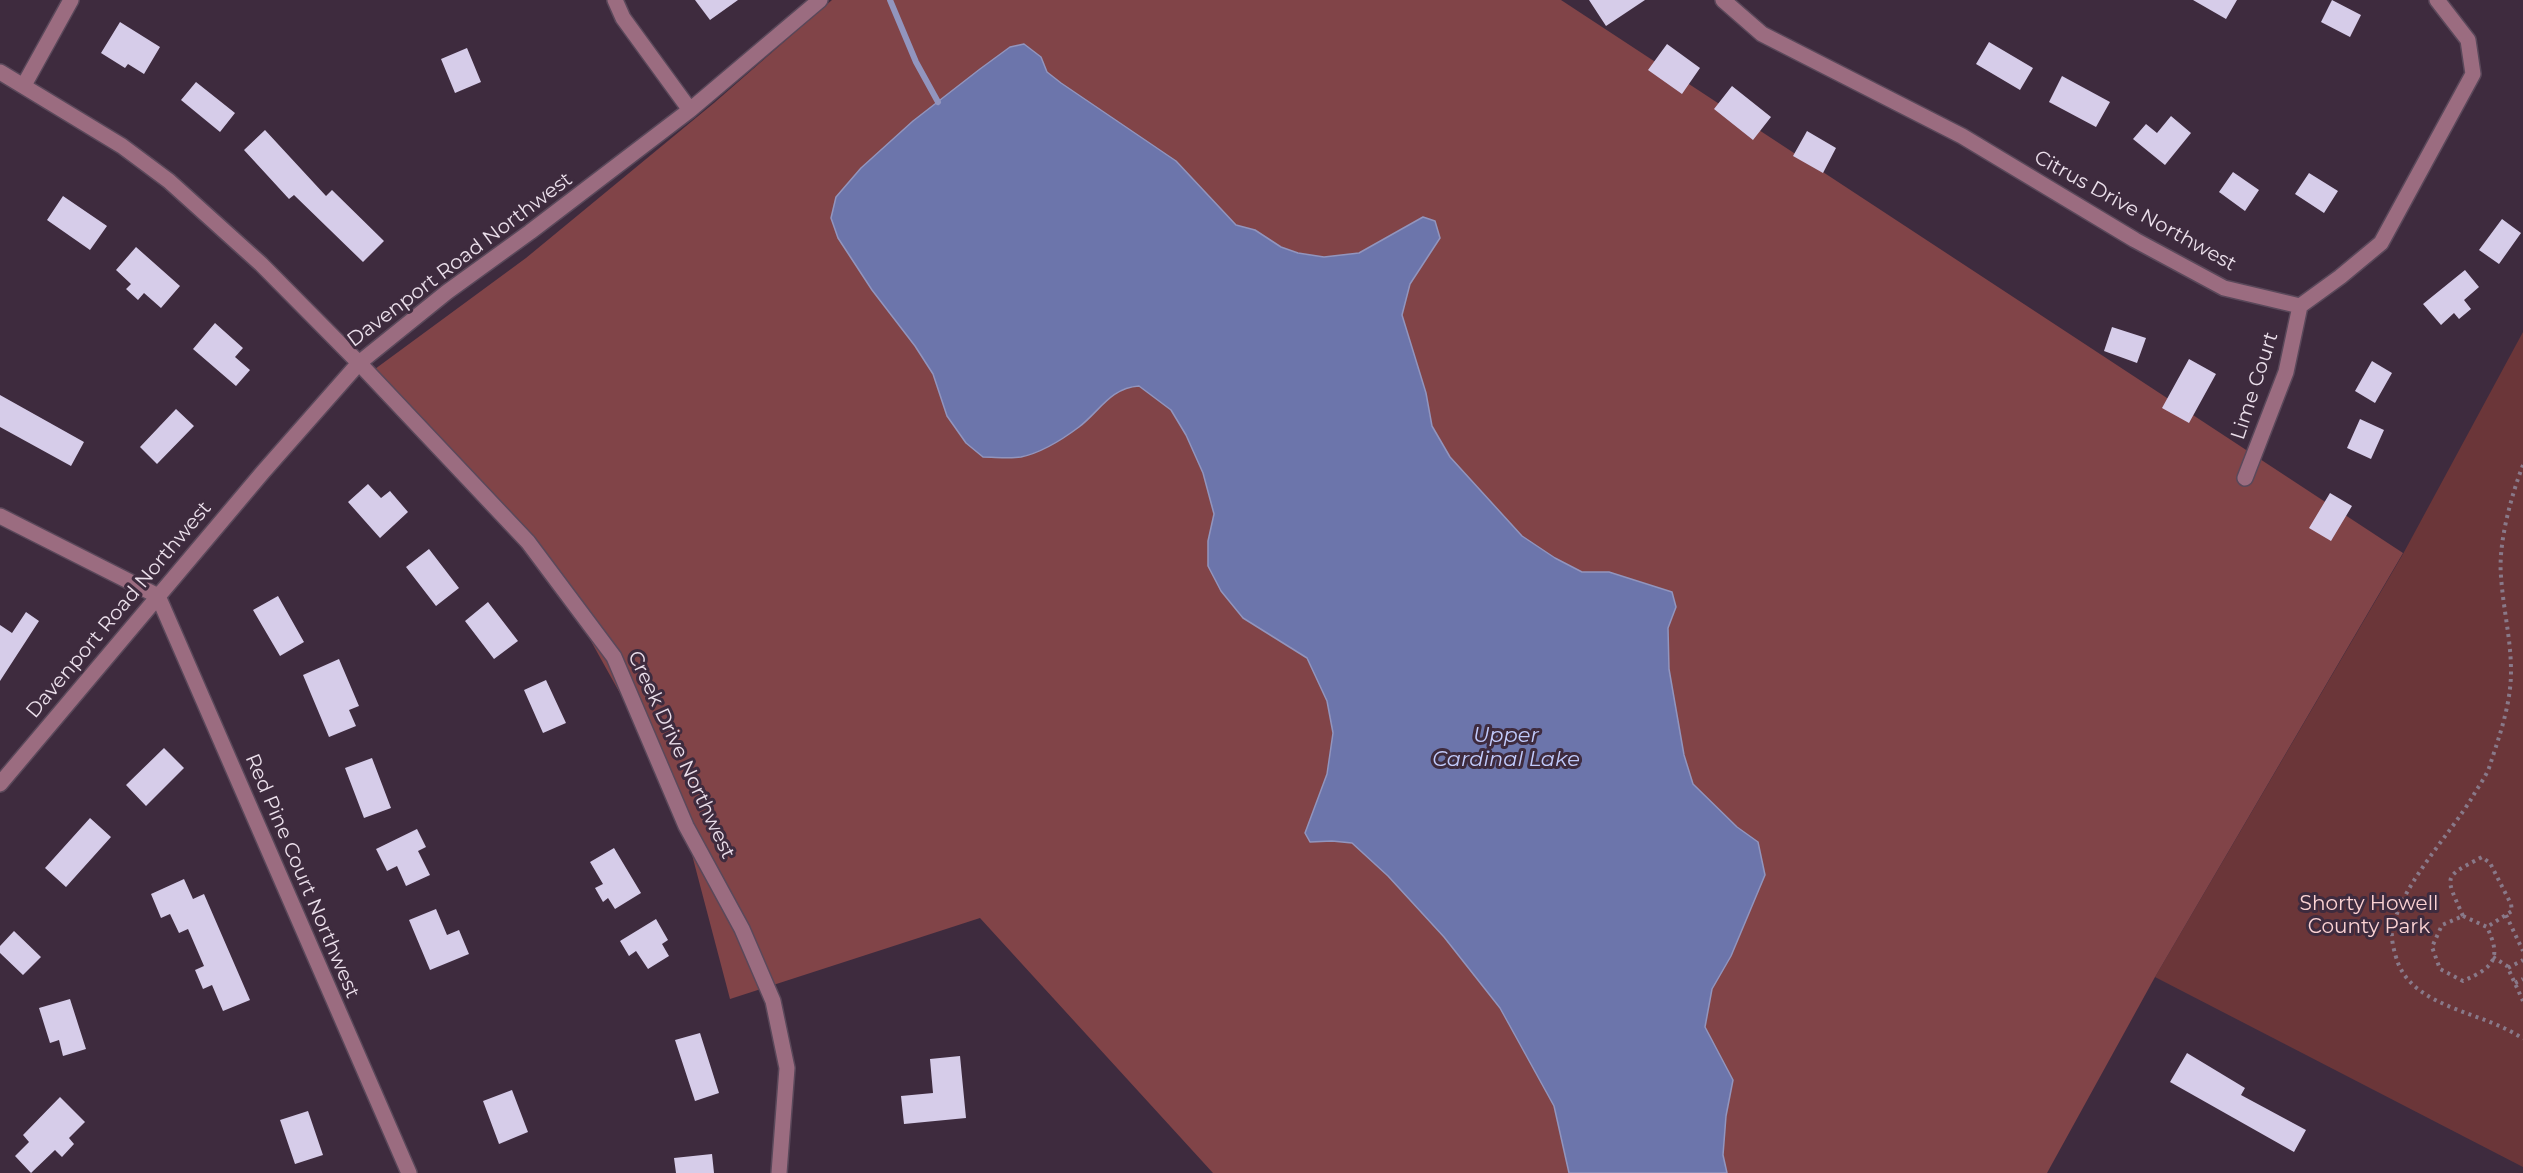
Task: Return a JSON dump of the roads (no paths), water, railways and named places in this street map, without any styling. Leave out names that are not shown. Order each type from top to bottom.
[{"type":"street","points":[[24,85],[71,0]]},
{"type":"street","points":[[615,0],[623,18],[690,110]]},
{"type":"street","name":"Davenport Road Northwest","points":[[0,784],[358,363],[447,292],[690,110],[820,0]]},
{"type":"street","name":"Citrus Drive Northwest","points":[[1724,0],[1762,33],[1962,136],[2135,240],[2224,288],[2300,306]]},
{"type":"street","points":[[2300,306],[2381,243],[2473,74],[2468,40],[2437,0]]},
{"type":"street","name":"Creek Drive Northwest","points":[[0,72],[122,146],[169,181],[261,264],[528,542],[614,657],[686,826],[742,929],[773,1001],[787,1068],[779,1173]]},
{"type":"street","name":"Lime Court","points":[[2245,478],[2286,372],[2300,306]]},
{"type":"street","points":[[0,516],[158,596]]},
{"type":"street","name":"Red Pine Court Northwest","points":[[158,596],[409,1173]]},
{"type":"water","name":"Upper Cardinal Lake","points":[[1024,44],[1041,57],[1047,72],[1061,83],[1176,161],[1236,225],[1255,230],[1281,247],[1298,253],[1324,257],[1359,253],[1423,217],[1435,221],[1440,238],[1410,284],[1402,315],[1426,393],[1432,426],[1450,457],[1522,536],[1555,558],[1582,572],[1609,572],[1672,592],[1676,607],[1668,628],[1669,669],[1684,755],[1693,784],[1737,827],[1758,842],[1765,875],[1731,956],[1712,989],[1705,1027],[1733,1080],[1726,1116],[1723,1155],[1727,1173],[1569,1173],[1554,1106],[1500,1008],[1444,937],[1388,876],[1352,843],[1310,842],[1305,833],[1327,774],[1333,733],[1327,701],[1307,658],[1243,618],[1221,591],[1208,566],[1208,541],[1214,514],[1203,473],[1186,435],[1171,410],[1139,386],[1129,388],[1120,391],[1106,401],[1079,427],[1059,441],[1036,452],[1012,458],[983,457],[966,443],[947,416],[933,374],[915,346],[872,290],[838,238],[831,218],[836,197],[861,168],[913,121],[1010,47]]},
{"type":"waterway","points":[[890,0],[916,62],[938,102]]},
{"type":"park label","name":"Shorty Howell County Park","points":[[2369,916]]}]
